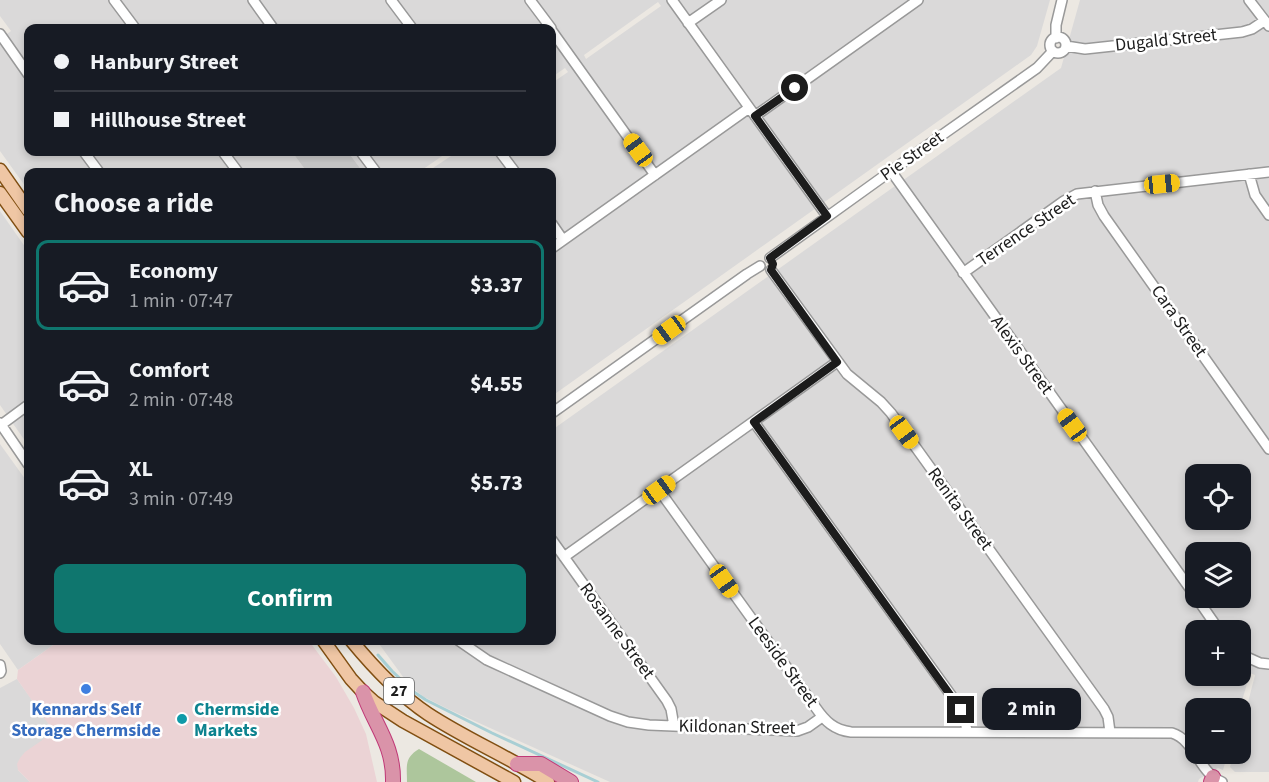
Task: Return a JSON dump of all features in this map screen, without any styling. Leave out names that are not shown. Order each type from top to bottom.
[{"type":"highway","points":[[363,692],[384,737],[393,769],[393,782]]},
{"type":"highway","points":[[518,764],[541,764],[571,782]]},
{"type":"main road","points":[[0,170],[24,204]]},
{"type":"main road","points":[[0,193],[24,226]]},
{"type":"main road","name":"27","points":[[327,645],[363,692],[403,721],[514,782]]},
{"type":"main road","name":"27","points":[[355,645],[385,678],[414,704],[441,722],[548,782]]},
{"type":"street","points":[[114,0],[132,24]]},
{"type":"street","points":[[253,0],[270,24]]},
{"type":"street","points":[[391,0],[409,24]]},
{"type":"street","points":[[530,0],[547,24]]},
{"type":"street","points":[[672,0],[827,216]]},
{"type":"street","points":[[688,23],[721,0]]},
{"type":"street","points":[[755,116],[918,0]]},
{"type":"street","points":[[1056,38],[1056,25],[1062,0]]},
{"type":"street","points":[[1249,0],[1267,24]]},
{"type":"street","name":"Dugald Street","points":[[1065,46],[1085,48],[1242,32],[1267,24]]},
{"type":"street","points":[[0,34],[24,68]]},
{"type":"street","points":[[556,36],[656,175]]},
{"type":"street","points":[[1056,38],[1063,39],[1065,46],[1061,53],[1053,51],[1050,45],[1056,38]]},
{"type":"street","name":"Pie Street","points":[[770,258],[1037,68],[1053,51]]},
{"type":"street","points":[[556,245],[749,108]]},
{"type":"street","name":"Alexis Street","points":[[891,171],[1185,582]]},
{"type":"street","name":"Terrence Street","points":[[963,273],[1077,194],[1269,172]]},
{"type":"street","points":[[1249,174],[1255,195],[1269,215]]},
{"type":"street","name":"Cara Street","points":[[1095,191],[1098,205],[1104,216],[1269,449]]},
{"type":"street","points":[[556,230],[563,240]]},
{"type":"street","points":[[556,410],[760,266],[762,260],[770,258],[773,264],[771,270],[765,271],[760,266]]},
{"type":"street","name":"Renita Street","points":[[771,270],[837,362],[891,414],[1104,709],[1108,717],[1110,732]]},
{"type":"street","points":[[564,557],[837,362]]},
{"type":"street","points":[[24,408],[1,424],[24,458]]},
{"type":"street","points":[[754,422],[961,710],[968,732]]},
{"type":"street","name":"Leeside Street","points":[[659,490],[822,717]]},
{"type":"street","name":"Rosanne Street","points":[[556,546],[667,700],[674,726]]},
{"type":"street","name":"Kildonan Street","points":[[466,645],[488,660],[610,716],[638,724],[797,731],[822,717],[835,728],[851,732],[1164,732],[1176,734],[1187,743],[1215,780]]},
{"type":"street","points":[[1251,659],[1269,664]]},
{"type":"shaded area","points":[[0,0],[1050,0],[1037,46],[1031,55],[556,393],[556,168],[433,168],[451,156],[556,156],[556,80],[568,72],[565,68],[556,74],[556,24],[24,24],[24,156],[295,156],[304,168],[24,168],[24,184],[0,151],[0,39],[11,31],[0,16]],"holes":[[[658,2],[661,6],[586,59],[584,55]]]},
{"type":"shaded area","points":[[1080,0],[1269,0],[1269,772],[1235,772],[1230,767],[1231,764],[1251,764],[1251,698],[1249,698],[1255,675],[1251,673],[1251,620],[1185,620],[1185,686],[1246,686],[1243,698],[1185,698],[1185,764],[1225,764],[1223,770],[1218,768],[1199,779],[1198,782],[610,782],[424,697],[409,685],[380,645],[556,645],[556,427],[1061,68]]},
{"type":"shaded area","points":[[295,156],[351,156],[360,168],[304,168]]},
{"type":"shaded area","points":[[351,156],[442,156],[425,168],[360,168]]},
{"type":"shaded area","points":[[0,211],[24,245],[24,439],[0,405]]},
{"type":"shaded area","points":[[0,444],[24,477],[24,645],[53,645],[18,670],[0,644]]},
{"type":"shaded area","name":"Chermside Markets","points":[[53,645],[312,645],[336,677],[354,708],[366,734],[377,782],[30,782],[18,770],[17,764],[25,752],[54,732],[17,679],[18,670]]},
{"type":"shaded area","points":[[17,679],[55,732],[26,752],[18,770],[30,782],[0,782],[0,688]]},
{"type":"green space","points":[[419,749],[476,782],[407,782],[409,759]]},
{"type":"waterway","points":[[378,655],[414,692],[426,700],[598,782]]},
{"type":"place","name":"Kennards Self Storage Chermside","points":[[86,689]]},
{"type":"place","name":"Chermside Markets","points":[[182,719]]},
{"type":"route","points":[[795,88],[755,116],[827,216],[770,258],[773,264],[771,270],[837,362],[754,422],[961,710]]}]
